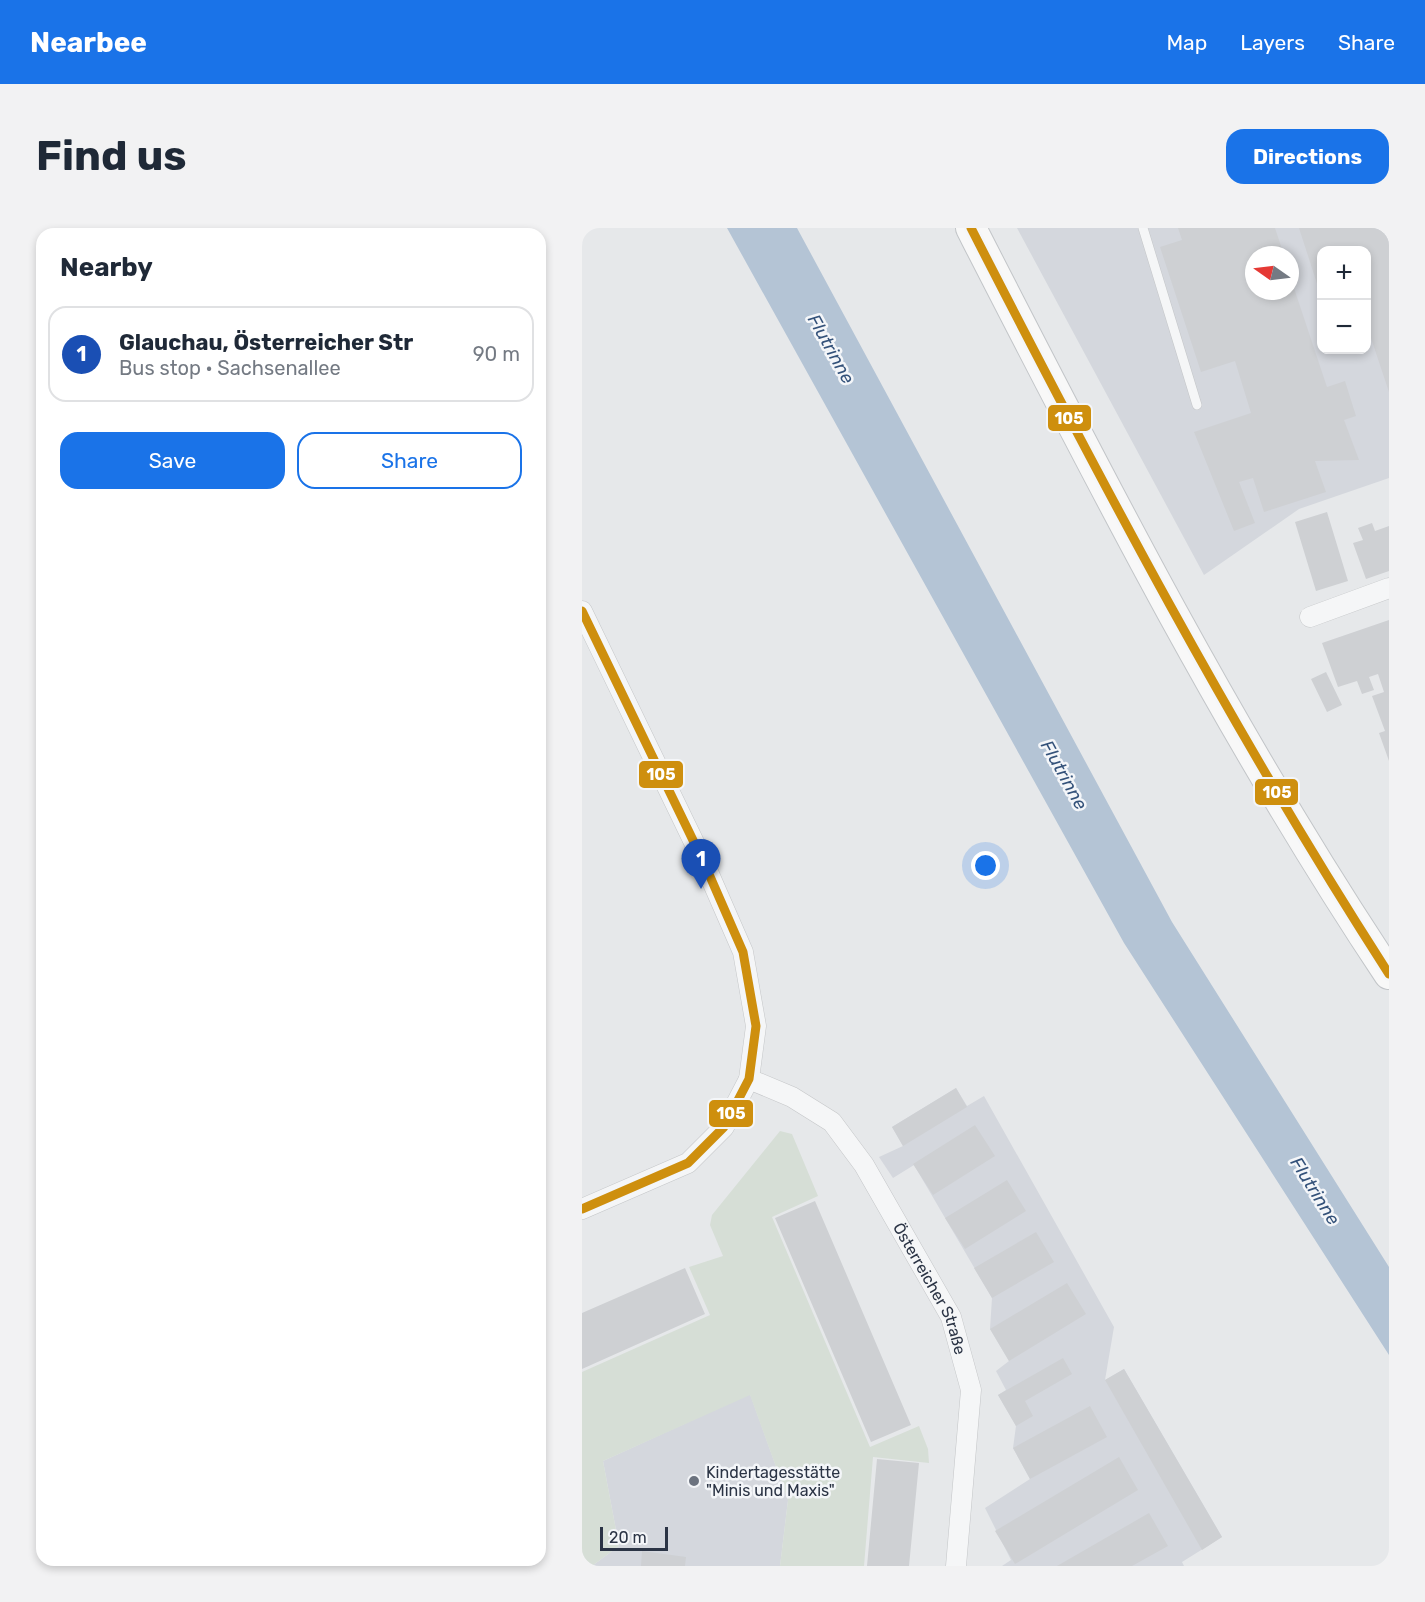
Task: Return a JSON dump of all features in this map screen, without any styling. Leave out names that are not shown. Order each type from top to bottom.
[{"type":"main road","points":[[971,228],[1163,597],[1319,869],[1389,974]]},
{"type":"street","points":[[1310,617],[1389,588]]},
{"type":"street","points":[[582,611],[705,865],[743,952],[756,1026],[749,1079],[724,1126],[688,1163],[582,1209]]},
{"type":"street","name":"Österreicher Straße","points":[[749,1079],[792,1097],[832,1122],[864,1165],[951,1317],[971,1390],[956,1566]]},
{"type":"lane","points":[[1143,228],[1197,405]]},
{"type":"shaded area","points":[[1017,228],[1389,228],[1389,478],[1299,509],[1204,575]]},
{"type":"shaded area","points":[[956,1088],[967,1106],[984,1096],[1114,1327],[1105,1380],[1124,1369],[1222,1537],[1182,1562],[1184,1566],[1002,1566],[1011,1560],[985,1508],[1030,1479],[1013,1448],[1016,1426],[998,1395],[1006,1390],[996,1371],[1009,1361],[990,1329],[992,1298],[914,1165],[893,1178],[879,1157],[903,1146],[892,1127]]},
{"type":"shaded area","points":[[780,1131],[792,1134],[818,1196],[772,1217],[870,1447],[919,1426],[928,1449],[929,1463],[873,1457],[864,1566],[780,1566],[788,1500],[750,1395],[603,1461],[619,1546],[592,1566],[582,1566],[582,1372],[710,1315],[689,1267],[723,1256],[710,1225],[712,1215]]},
{"type":"shaded area","name":"Kindertagesstätte \"Minis und Maxis\"","points":[[750,1394],[788,1500],[780,1566],[592,1566],[619,1546],[603,1461]]},
{"type":"water","name":"Flutrinne","points":[[727,228],[797,228],[1172,922],[1389,1267],[1389,1355],[1124,943]]},
{"type":"building","points":[[1178,228],[1275,228],[1281,246],[1245,246],[1245,300],[1298,300],[1327,387],[1345,381],[1356,416],[1344,420],[1359,460],[1315,461],[1326,492],[1264,512],[1253,478],[1239,482],[1255,523],[1234,531],[1194,432],[1251,413],[1235,361],[1201,372],[1160,247],[1182,240]]},
{"type":"building","points":[[1299,228],[1389,228],[1389,392],[1371,338],[1371,246],[1317,246],[1317,284]]},
{"type":"building","points":[[1327,512],[1348,581],[1316,591],[1295,522]]},
{"type":"building","points":[[1372,523],[1375,531],[1389,526],[1389,571],[1366,579],[1353,543],[1363,540],[1358,528]]},
{"type":"building","points":[[1389,620],[1389,761],[1379,733],[1385,731],[1372,696],[1384,692],[1378,674],[1369,677],[1374,690],[1362,694],[1357,681],[1338,687],[1322,643]]},
{"type":"building","points":[[1326,672],[1342,705],[1327,712],[1311,679]]},
{"type":"building","points":[[956,1088],[967,1107],[903,1146],[892,1127]]},
{"type":"building","points":[[975,1125],[995,1156],[933,1195],[913,1164]]},
{"type":"building","points":[[1007,1180],[1026,1211],[965,1249],[945,1218]]},
{"type":"building","points":[[815,1201],[911,1425],[871,1442],[775,1218]]},
{"type":"building","points":[[1036,1232],[1054,1262],[992,1298],[974,1268]]},
{"type":"building","points":[[685,1268],[705,1314],[582,1369],[582,1313]]},
{"type":"building","points":[[1067,1283],[1086,1314],[1009,1361],[990,1329]]},
{"type":"building","points":[[1063,1358],[1072,1374],[1025,1401],[1033,1416],[1016,1426],[998,1395]]},
{"type":"building","points":[[1124,1369],[1222,1537],[1202,1550],[1105,1380]]},
{"type":"building","points":[[1090,1406],[1107,1437],[1030,1479],[1013,1448]]},
{"type":"building","points":[[1119,1457],[1138,1490],[1015,1564],[995,1531]]},
{"type":"building","points":[[877,1459],[919,1463],[909,1566],[867,1566]]},
{"type":"building","points":[[1149,1513],[1168,1546],[1132,1566],[1057,1566]]},
{"type":"building","points":[[642,1551],[686,1557],[685,1566],[641,1566]]},
{"type":"transit line","name":"105","points":[[971,228],[1069,418],[1223,699],[1277,792],[1389,974]]},
{"type":"transit line","name":"105","points":[[582,611],[705,865],[743,952],[756,1026],[749,1079],[724,1127],[688,1163],[582,1209]]},
{"type":"place","name":"Glauchau, Österreicher Str","points":[[701,889]]},
{"type":"place","name":"Kindertagesstätte \"Minis und Maxis\"","points":[[694,1481]]}]
